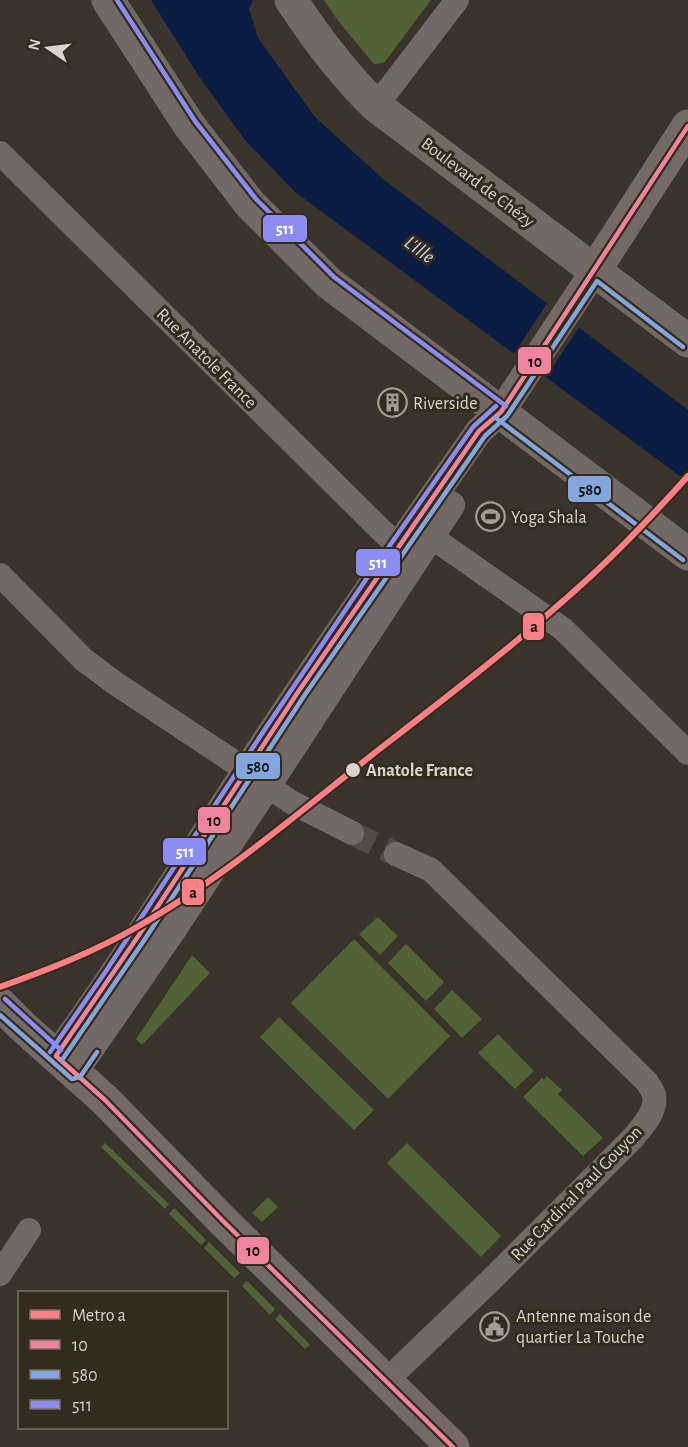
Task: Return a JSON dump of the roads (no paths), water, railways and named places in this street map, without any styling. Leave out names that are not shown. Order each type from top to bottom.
[{"type":"main road","points":[[108,0],[189,125],[250,204],[329,283],[506,403],[688,554]]},
{"type":"main road","name":"Boulevard de Chézy","points":[[291,0],[316,39],[356,87],[376,106],[475,182],[587,282],[688,341]]},
{"type":"main road","points":[[587,282],[688,126]]},
{"type":"main road","points":[[0,1004],[105,1100],[224,1222],[453,1447]]},
{"type":"street","points":[[376,106],[457,0]]},
{"type":"street","name":"Rue Anatole France","points":[[0,153],[414,542],[563,629],[688,753]]},
{"type":"street","points":[[65,1064],[173,929],[257,778],[414,542],[479,431],[506,403],[587,282]]},
{"type":"street","points":[[0,575],[84,660],[115,683],[291,802],[352,833]]},
{"type":"street","name":"Rue Cardinal Paul Gouyon","points":[[386,1382],[632,1139],[652,1112],[654,1096],[646,1082],[431,870],[396,854]]},
{"type":"street","points":[[0,1274],[29,1230]]},
{"type":"water","name":"L'Ille","points":[[151,0],[253,0],[249,9],[258,38],[315,117],[383,179],[688,410],[688,482],[295,192],[245,140],[200,78]]},
{"type":"tunnel","points":[[352,833],[396,854]]},
{"type":"metro line","name":"a","points":[[0,987],[70,960],[121,936],[202,886],[265,840],[533,627],[608,560],[688,476]]},
{"type":"place","name":"Riverside","points":[[392,403]]},
{"type":"place","name":"Yoga Shala","points":[[490,517]]},
{"type":"place","name":"Anatole France","points":[[353,770]]},
{"type":"place","name":"Antenne maison de quartier La Touche","points":[[495,1326]]}]
